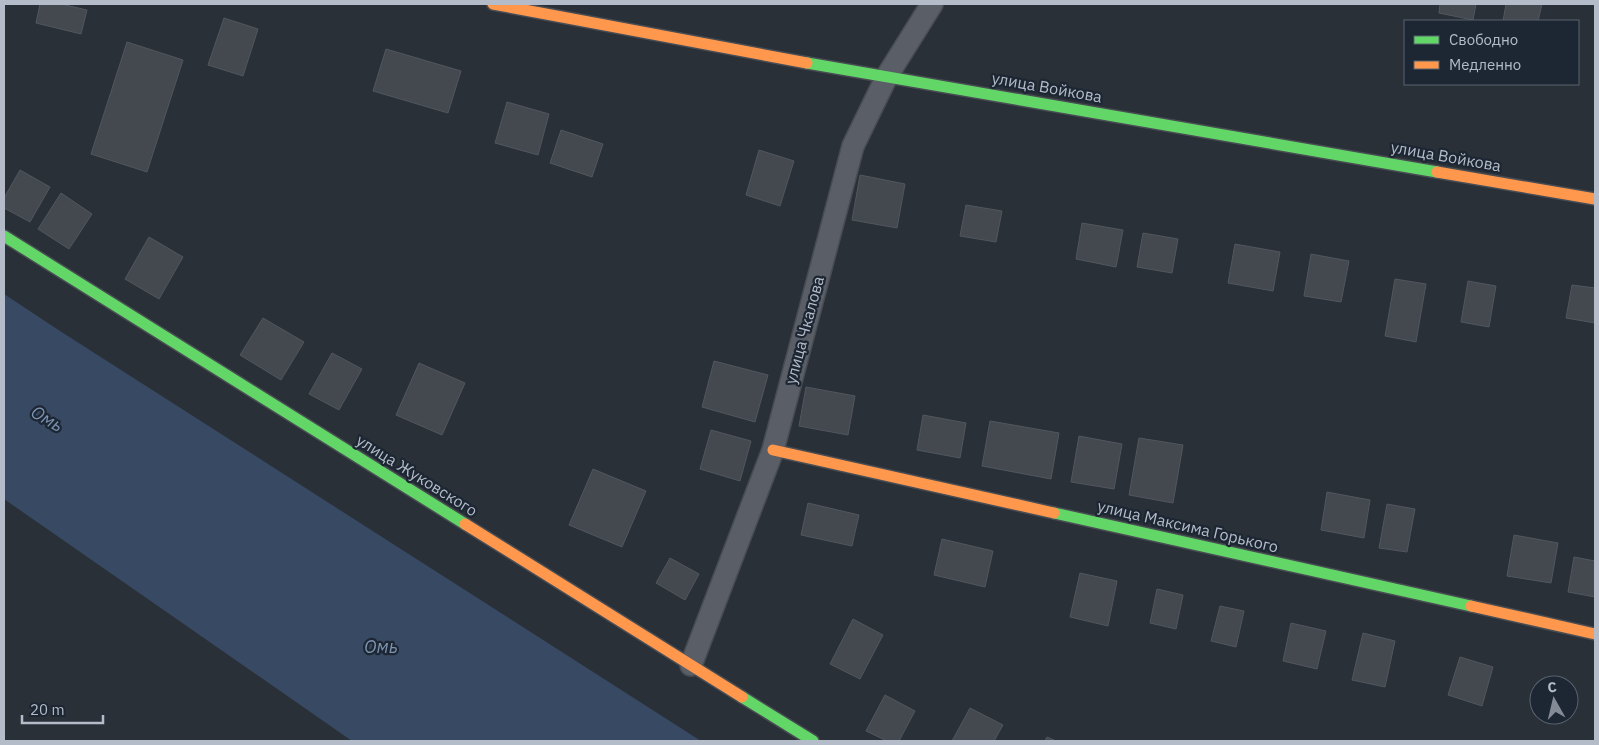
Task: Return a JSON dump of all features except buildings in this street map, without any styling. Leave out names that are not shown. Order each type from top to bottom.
[{"type":"street","name":"улица Войкова","points":[[493,4],[727,49],[1595,199]]},
{"type":"street","name":"улица Чкалова","points":[[691,665],[773,450],[853,146],[887,76],[932,4]]},
{"type":"street","name":"улица Жуковского","points":[[4,236],[813,741]]},
{"type":"street","name":"улица Максима Горького","points":[[773,450],[1595,634]]},
{"type":"water","name":"Омь","points":[[4,294],[701,741],[352,741],[4,499]]},
{"type":"traffic: fast","points":[[807,63],[1437,172]]},
{"type":"traffic: fast","points":[[4,236],[465,524]]},
{"type":"traffic: fast","points":[[1054,513],[1471,606]]},
{"type":"traffic: fast","points":[[742,697],[813,741]]},
{"type":"traffic: slow","points":[[493,4],[807,63]]},
{"type":"traffic: slow","points":[[1437,172],[1595,199]]},
{"type":"traffic: slow","points":[[773,450],[1054,513]]},
{"type":"traffic: slow","points":[[465,524],[742,697]]},
{"type":"traffic: slow","points":[[1471,606],[1595,634]]}]
